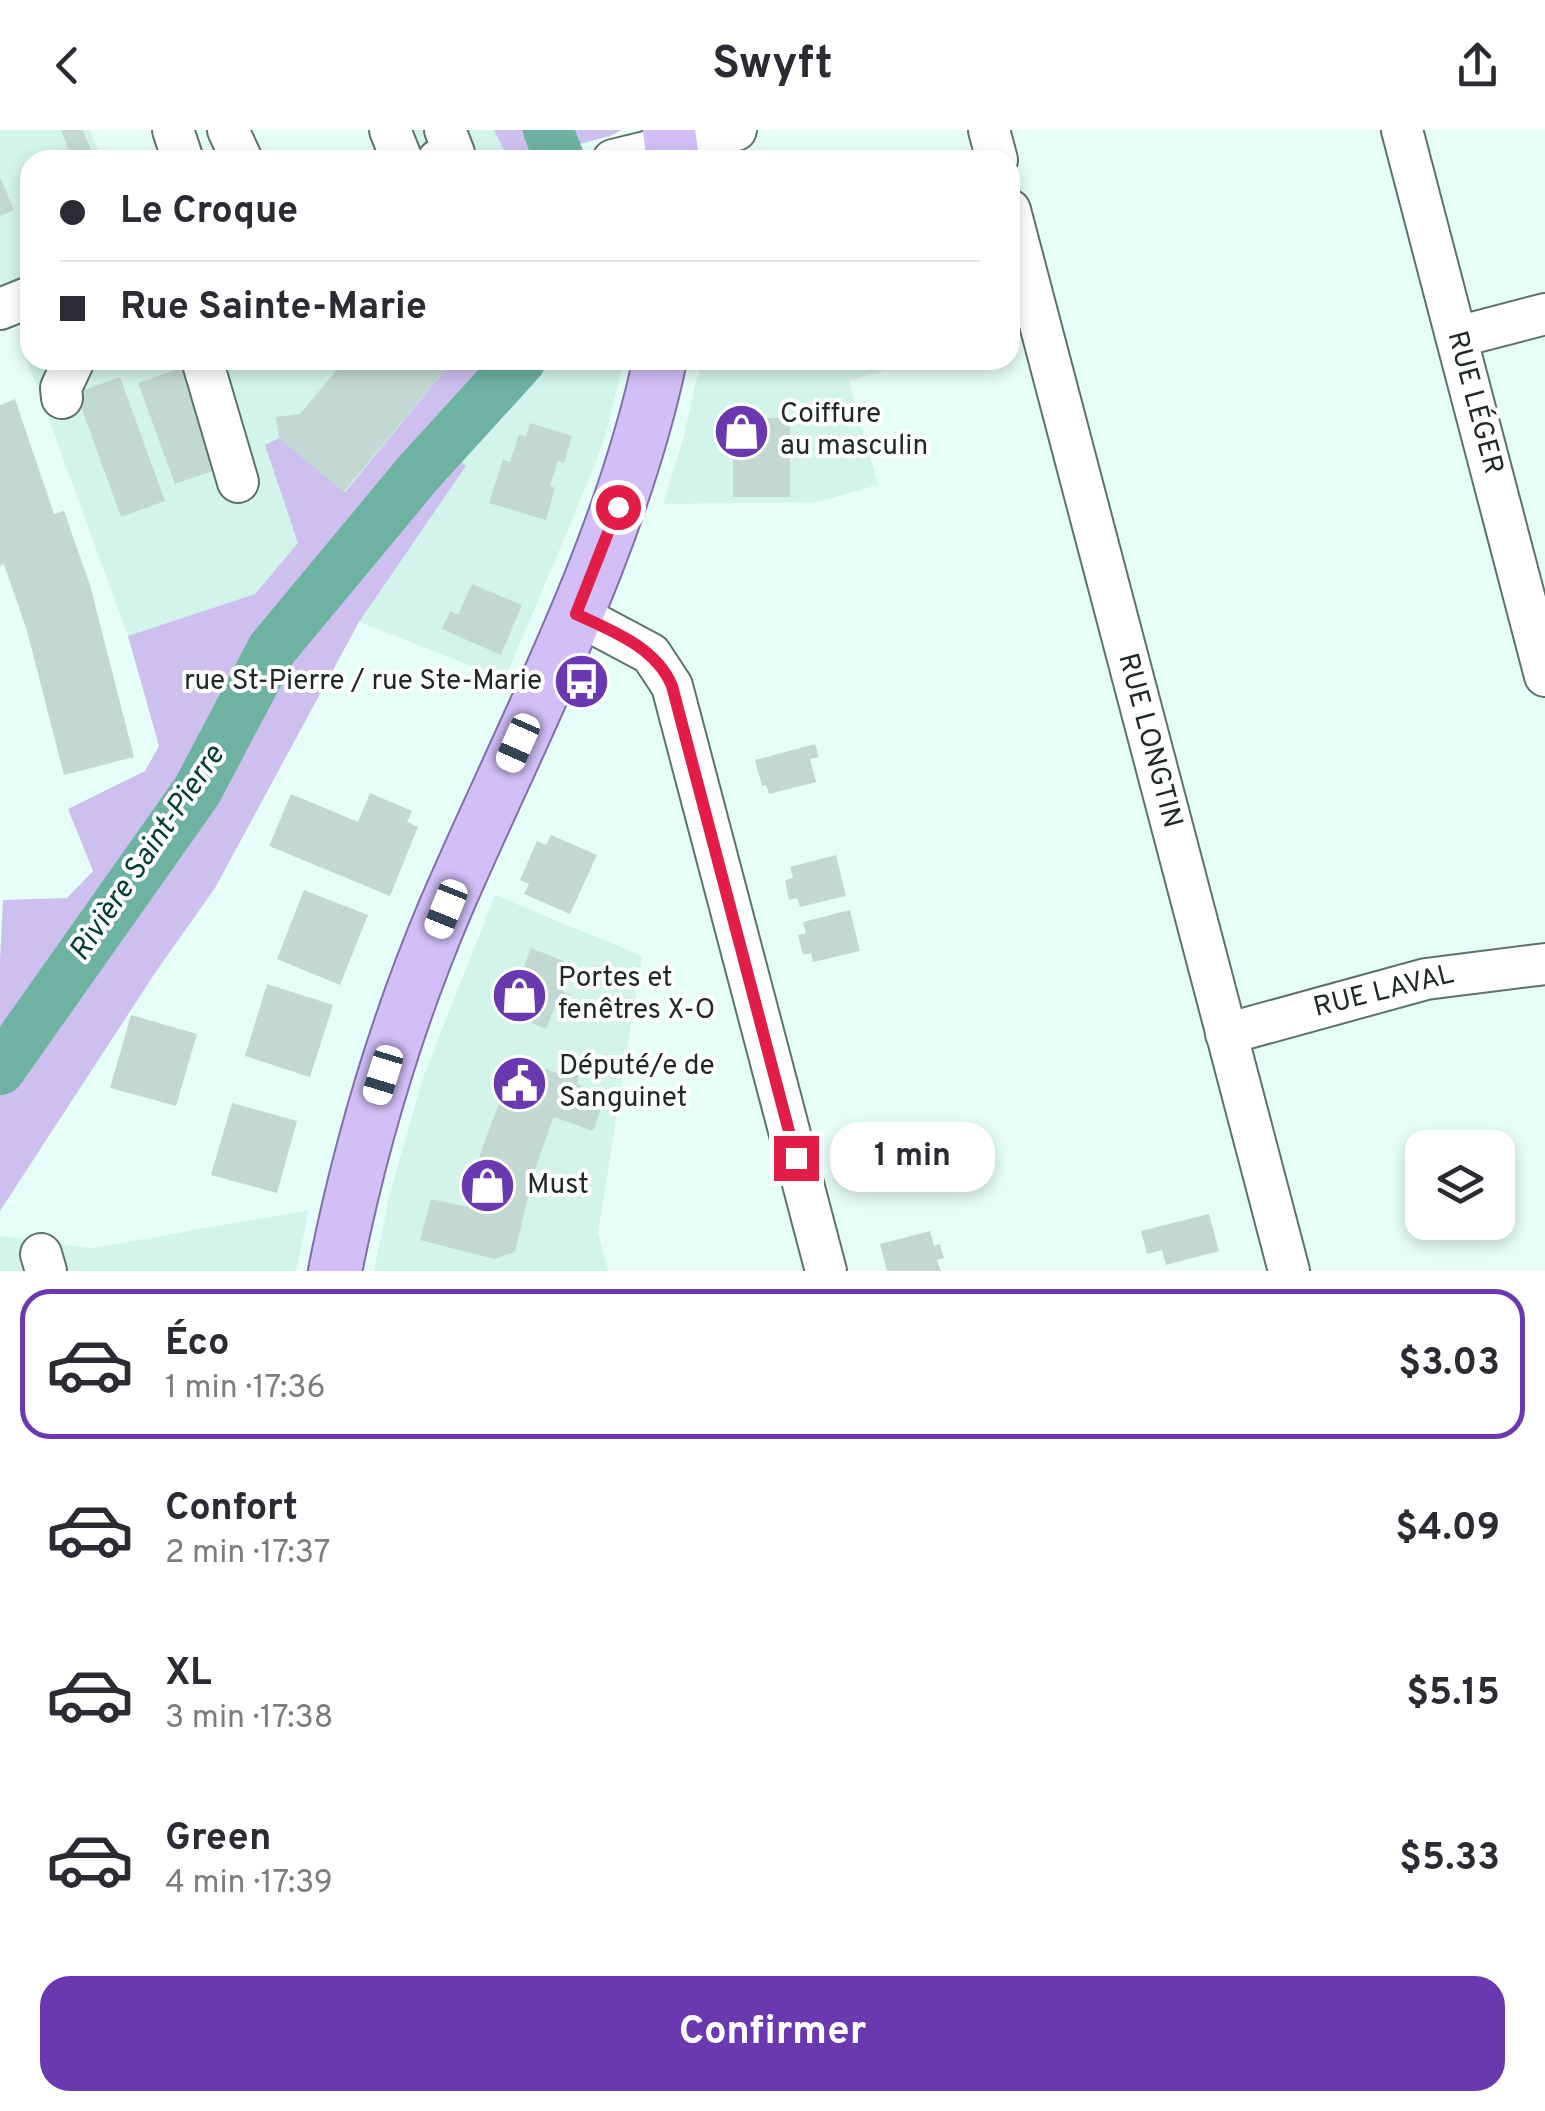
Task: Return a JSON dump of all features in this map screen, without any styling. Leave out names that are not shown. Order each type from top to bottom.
[{"type":"main road","points":[[336,1271],[362,1149],[396,1036],[446,909],[576,614],[628,478],[657,370]]},
{"type":"street","points":[[671,145],[736,130]]},
{"type":"street","name":"RUE LÉGER","points":[[1402,130],[1545,676]]},
{"type":"street","name":"RUE LONGTIN","points":[[1020,248],[1289,1271]]},
{"type":"street","points":[[1457,337],[1545,314]]},
{"type":"street","points":[[205,370],[238,482]]},
{"type":"street","points":[[576,614],[644,649],[664,670],[672,686],[826,1271]]},
{"type":"street","name":"RUE LAVAL","points":[[1226,1034],[1426,979],[1545,964]]},
{"type":"shaded area","points":[[0,130],[90,130],[98,150],[20,150],[20,277],[0,286]]},
{"type":"shaded area","points":[[379,130],[494,130],[504,150],[388,150]]},
{"type":"shaded area","points":[[494,130],[622,130],[558,150],[504,150]]},
{"type":"shaded area","points":[[31,370],[445,370],[255,594],[128,636]]},
{"type":"shaded area","points":[[445,370],[524,370],[452,454],[466,466],[359,622],[215,888],[0,1211],[3,900],[67,898],[93,871],[68,809],[145,771],[159,746],[128,636],[255,594],[298,543],[265,445],[279,438],[345,492]]},
{"type":"shaded area","points":[[524,370],[622,370],[593,470],[505,679],[359,622],[465,467],[451,455]]},
{"type":"shaded area","points":[[699,370],[888,370],[849,381],[878,485],[817,502],[663,504]]},
{"type":"shaded area","points":[[495,895],[642,956],[598,1233],[608,1271],[374,1271],[389,1197],[423,1078]]},
{"type":"shaded area","points":[[309,1210],[296,1271],[0,1271],[0,1236],[92,1248]]},
{"type":"building","points":[[61,130],[83,130],[91,150],[68,150]]},
{"type":"building","points":[[0,177],[14,210],[0,216]]},
{"type":"building","points":[[185,370],[221,468],[175,484],[138,383]]},
{"type":"building","points":[[337,370],[445,370],[344,492],[279,438],[276,417],[300,414]]},
{"type":"building","points":[[120,377],[165,501],[121,517],[76,393]]},
{"type":"building","points":[[15,399],[54,514],[64,511],[90,585],[134,757],[64,775],[27,631],[4,564],[0,566],[0,405]]},
{"type":"building","points":[[738,413],[743,418],[790,418],[790,497],[733,497],[733,428],[728,423]]},
{"type":"building","points":[[530,423],[572,436],[564,463],[558,461],[550,486],[555,488],[546,520],[489,503],[503,460],[510,462],[519,434],[526,436]]},
{"type":"building","points":[[472,584],[522,605],[501,655],[442,629],[450,611],[458,615]]},
{"type":"building","points":[[815,744],[819,757],[810,759],[816,782],[769,794],[766,785],[762,786],[755,760]]},
{"type":"building","points":[[370,793],[412,811],[407,822],[418,827],[390,896],[269,846],[291,794],[358,822]]},
{"type":"building","points":[[551,835],[597,855],[570,914],[524,894],[529,884],[520,880],[537,841],[546,845]]},
{"type":"building","points":[[836,855],[846,896],[800,907],[797,898],[789,900],[785,880],[793,878],[790,867]]},
{"type":"building","points":[[304,890],[368,915],[340,985],[277,959]]},
{"type":"building","points":[[850,910],[860,951],[813,962],[811,953],[803,955],[798,935],[806,933],[803,922]]},
{"type":"building","points":[[531,948],[573,965],[562,991],[571,995],[565,1008],[556,1004],[546,1029],[505,1012]]},
{"type":"building","points":[[267,984],[333,1005],[310,1077],[245,1056]]},
{"type":"building","points":[[131,1015],[197,1034],[176,1106],[110,1088]]},
{"type":"building","points":[[516,1059],[566,1076],[566,1071],[579,1076],[577,1084],[606,1095],[593,1131],[554,1117],[534,1171],[515,1252],[494,1259],[420,1240],[431,1199],[468,1207],[481,1151]]},
{"type":"building","points":[[232,1103],[297,1121],[277,1193],[211,1175]]},
{"type":"building","points":[[1209,1214],[1219,1251],[1166,1265],[1162,1250],[1147,1254],[1141,1231]]},
{"type":"building","points":[[930,1231],[934,1246],[940,1244],[944,1258],[937,1260],[941,1271],[887,1271],[880,1244]]},
{"type":"waterway","name":"Rivière Saint-Pierre","points":[[548,130],[556,150]]},
{"type":"waterway","name":"Rivière Saint-Pierre","points":[[0,1070],[197,791],[272,649],[419,472],[512,370]]},
{"type":"place","name":"Coiffure au masculin","points":[[741,431]]},
{"type":"place","name":"rue St-Pierre / rue Ste-Marie","points":[[581,682]]},
{"type":"place","name":"Portes et fenêtres X-O","points":[[519,995]]},
{"type":"place","name":"Député/e de Sanguinet","points":[[520,1083]]},
{"type":"place","name":"Must","points":[[488,1186]]},
{"type":"route","points":[[618,507],[576,614],[644,649],[664,670],[672,686],[796,1158]]}]
